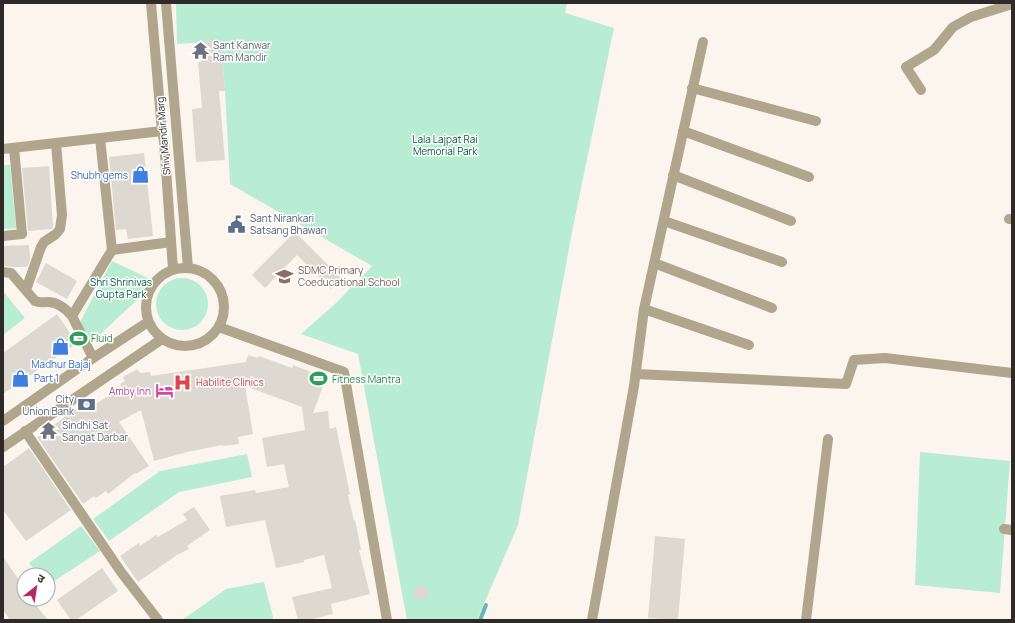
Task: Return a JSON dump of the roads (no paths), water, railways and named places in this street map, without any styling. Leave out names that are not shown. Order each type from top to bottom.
[{"type":"street","name":"Shiv Mandir Marg","points":[[151,3],[164,141],[173,269]]},
{"type":"street","name":"Shiv Mandir Marg","points":[[166,3],[188,268]]},
{"type":"street","points":[[921,90],[906,67],[934,50],[953,26],[971,17],[1012,4]]},
{"type":"street","points":[[592,620],[636,374],[644,309],[703,42]]},
{"type":"street","points":[[692,88],[816,120]]},
{"type":"street","points":[[3,149],[162,131]]},
{"type":"street","points":[[683,131],[809,177]]},
{"type":"street","points":[[72,316],[112,250],[100,138]]},
{"type":"street","points":[[26,290],[41,247],[44,242],[56,234],[60,228],[62,215],[56,143]]},
{"type":"street","points":[[3,236],[22,234],[14,148]]},
{"type":"street","points":[[674,175],[790,220]]},
{"type":"street","points":[[664,221],[782,262]]},
{"type":"street","points":[[112,250],[171,242]]},
{"type":"street","points":[[654,263],[772,308]]},
{"type":"street","points":[[188,268],[201,271],[212,279],[220,289],[224,302],[223,315],[219,327],[206,340],[192,346],[176,345],[162,339],[156,334],[148,322],[145,309],[150,289],[158,278],[173,269],[188,268]]},
{"type":"street","points":[[3,272],[11,273],[35,301],[57,303],[68,311],[93,358]]},
{"type":"street","points":[[644,309],[749,345]]},
{"type":"street","points":[[3,421],[93,358],[148,322]]},
{"type":"street","points":[[219,327],[344,372],[387,620]]},
{"type":"street","points":[[3,447],[162,339]]},
{"type":"street","points":[[636,374],[846,384],[854,360],[885,358],[1012,373]]},
{"type":"street","points":[[25,431],[121,572],[158,620]]},
{"type":"street","points":[[806,620],[828,439]]},
{"type":"waterway","points":[[480,620],[486,605]]},
{"type":"place","name":"Sant Kanwar Ram Mandir","points":[[200,51]]},
{"type":"place","name":"Shubh gems","points":[[141,175]]},
{"type":"place","name":"Sant Nirankari Satsang Bhawan","points":[[237,224]]},
{"type":"place","name":"SDMC Primary Coeducational School","points":[[285,276]]},
{"type":"place","name":"Fluid","points":[[78,338]]},
{"type":"place","name":"Madhur Bajaj","points":[[61,347]]},
{"type":"place","name":"Part 1","points":[[21,378]]},
{"type":"place","name":"Fitness Mantra","points":[[319,379]]},
{"type":"place","name":"Habilite Clinics","points":[[183,382]]},
{"type":"place","name":"Amby Inn","points":[[164,391]]},
{"type":"place","name":"City Union Bank","points":[[87,405]]},
{"type":"place","name":"Sindhi Sat Sangat Darbar","points":[[49,431]]},
{"type":"park label","name":"Lala Lajpat Rai Memorial Park","points":[[445,144]]},
{"type":"park label","name":"Shri Shrinivas Gupta Park","points":[[121,288]]}]
